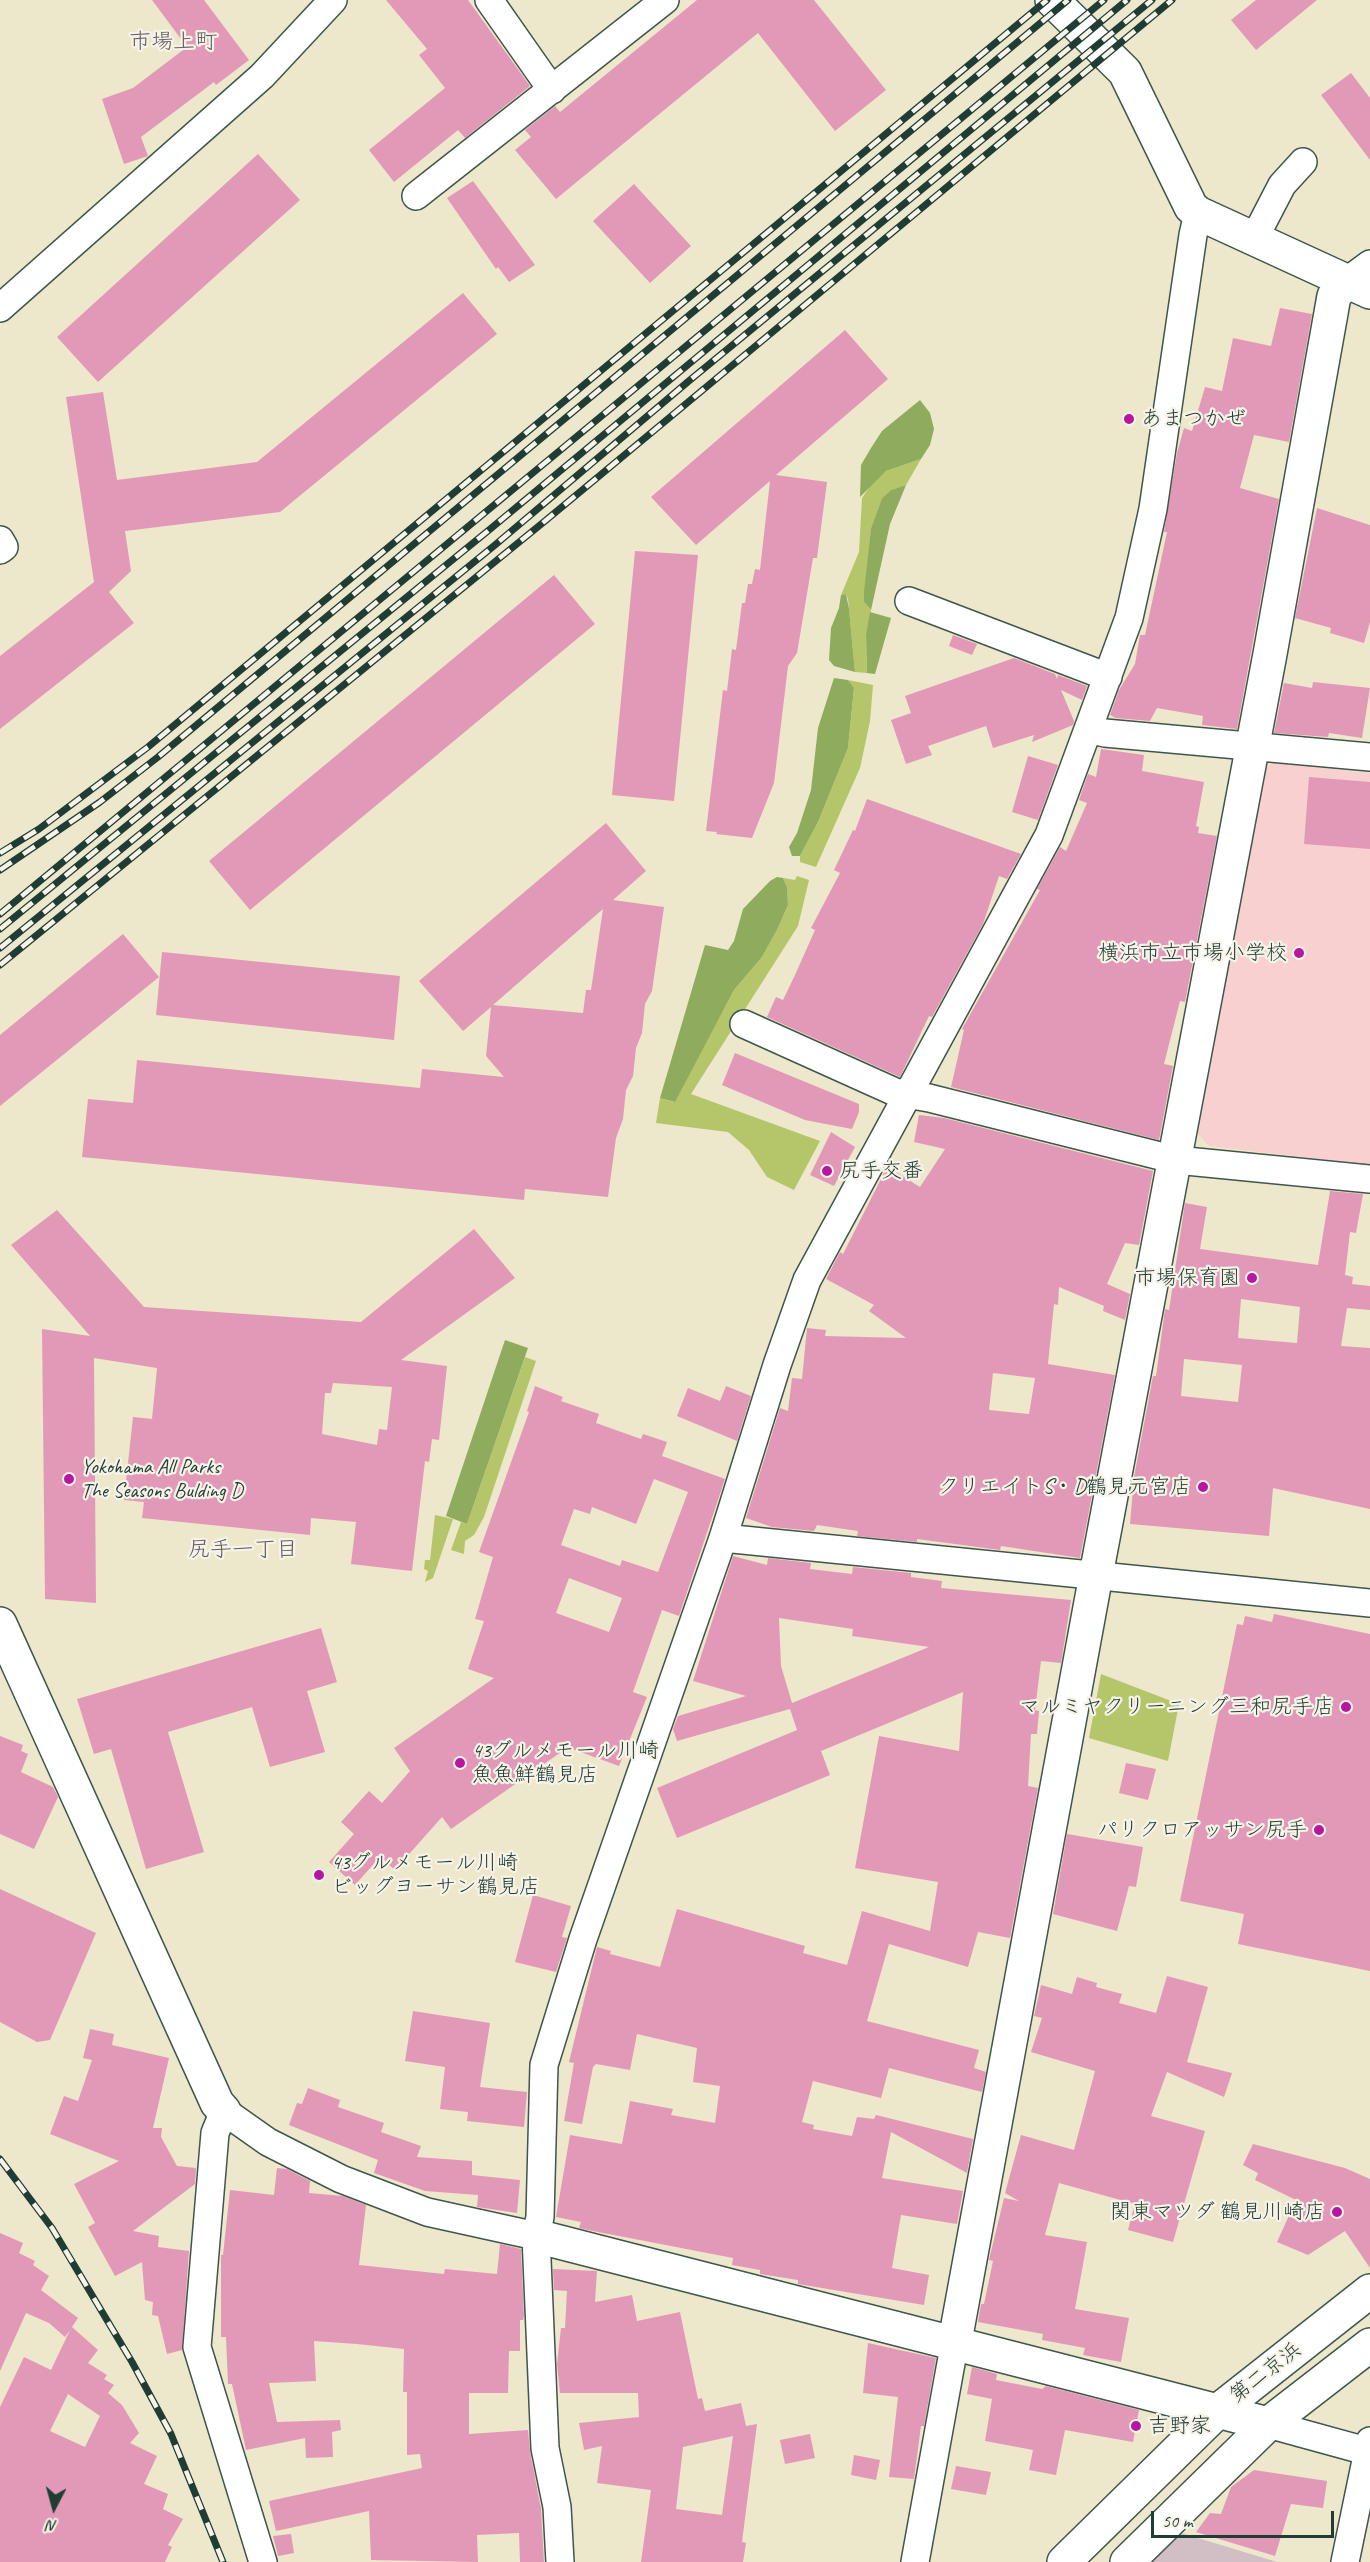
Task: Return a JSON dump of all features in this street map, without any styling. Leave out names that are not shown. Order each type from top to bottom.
[{"type":"main road","points":[[1052,0],[1125,72],[1191,207],[1198,213],[1254,239],[1362,279]]},
{"type":"main road","points":[[955,2341],[1096,1575],[1176,1160],[1334,296],[1362,279]]},
{"type":"main road","points":[[0,1624],[217,2103],[224,2111]]},
{"type":"main road","points":[[536,2236],[955,2341],[1268,2424]]},
{"type":"main road","name":"第二京浜","points":[[1064,2562],[1219,2410],[1370,2291]]},
{"type":"main road","name":"第二京浜","points":[[1127,2562],[1268,2424],[1370,2345]]},
{"type":"street","points":[[0,308],[262,76],[333,0]]},
{"type":"street","points":[[489,0],[552,90]]},
{"type":"street","points":[[416,196],[664,0]]},
{"type":"street","points":[[1254,239],[1282,185],[1303,162]]},
{"type":"street","points":[[560,2562],[557,2507],[544,2448],[536,2236],[540,2217],[544,2065],[583,1939],[723,1538],[777,1365],[807,1280],[846,1204],[910,1094],[1049,835],[1129,618],[1153,509],[1198,213]]},
{"type":"street","points":[[0,540],[4,547],[0,550]]},
{"type":"street","points":[[909,601],[1108,677]]},
{"type":"street","points":[[1088,729],[1105,733],[1370,757]]},
{"type":"street","points":[[744,1024],[895,1092],[1176,1160],[1370,1179]]},
{"type":"street","points":[[723,1538],[1370,1603]]},
{"type":"street","points":[[263,2562],[197,2348],[215,2133],[224,2111],[268,2142],[341,2179],[427,2212],[536,2236]]},
{"type":"street","points":[[915,2562],[955,2341]]},
{"type":"street","points":[[1268,2424],[1369,2448],[1345,2562]]},
{"type":"shaded area","name":"横浜市立市場小学校","points":[[1273,763],[1370,773],[1370,1165],[1209,1146],[1198,1134],[1258,773]]},
{"type":"shaded area","points":[[1178,2532],[1277,2562],[1151,2562]]},
{"type":"green space","points":[[920,400],[930,413],[934,429],[930,445],[921,459],[886,471],[860,497],[861,465],[871,448],[882,431]]},
{"type":"green space","points":[[921,459],[906,485],[891,490],[882,498],[871,528],[864,602],[871,610],[866,634],[867,673],[855,672],[848,599],[846,594],[841,595],[859,552],[862,498],[872,483],[886,471]]},
{"type":"green space","points":[[906,485],[890,524],[871,610],[864,602],[864,592],[871,528],[882,498],[891,490]]},
{"type":"green space","points":[[846,594],[855,672],[834,666],[829,660],[831,628],[839,608],[841,595]]},
{"type":"green space","points":[[870,612],[891,618],[875,674],[867,673],[866,634]]},
{"type":"green space","points":[[834,678],[848,680],[854,688],[848,748],[818,822],[800,856],[792,856],[789,847],[797,833],[811,790],[818,728]]},
{"type":"green space","points":[[848,680],[873,685],[870,721],[860,768],[816,867],[800,862],[800,856],[818,822],[848,748],[854,689]]},
{"type":"green space","points":[[797,876],[809,880],[798,926],[691,1094],[820,1141],[794,1190],[767,1177],[749,1150],[728,1132],[656,1123],[660,1098],[674,1102],[734,990],[762,957],[777,930],[788,905],[787,887],[783,878],[795,880]]},
{"type":"green space","points":[[777,877],[783,878],[787,887],[788,905],[777,930],[762,957],[734,990],[675,1102],[660,1098],[705,945],[728,950],[734,941],[743,909],[770,881]]},
{"type":"green space","points":[[505,1340],[528,1348],[467,1524],[446,1516]]},
{"type":"green space","points":[[525,1357],[536,1361],[484,1517],[474,1535],[465,1541],[464,1554],[451,1550],[461,1522],[467,1524]]},
{"type":"green space","points":[[435,1515],[453,1519],[433,1578],[425,1582],[428,1571],[424,1569],[425,1560],[430,1560]]},
{"type":"green space","points":[[1101,1674],[1179,1704],[1168,1761],[1089,1738]]},
{"type":"building","points":[[152,0],[204,0],[249,60],[216,85],[214,82],[141,137],[148,156],[124,164],[102,99],[133,88],[187,47]]},
{"type":"building","points":[[386,0],[468,0],[530,86],[465,138],[458,130],[394,182],[369,150],[445,88],[419,55],[427,49]]},
{"type":"building","points":[[697,0],[814,0],[886,90],[835,131],[758,33],[556,199],[515,150],[531,137],[525,130],[555,106],[560,112]]},
{"type":"building","points":[[1256,0],[1317,0],[1256,50],[1231,20]]},
{"type":"building","points":[[1351,73],[1370,98],[1370,160],[1321,95]]},
{"type":"building","points":[[258,154],[300,200],[98,382],[57,337]]},
{"type":"building","points":[[473,181],[535,265],[509,282],[498,267],[496,269],[447,198]]},
{"type":"building","points":[[634,184],[691,246],[650,283],[593,221]]},
{"type":"building","points":[[463,293],[497,334],[280,512],[125,531],[131,571],[109,592],[134,623],[0,729],[0,656],[94,582],[66,397],[103,392],[117,480],[257,462]]},
{"type":"building","points":[[1280,308],[1312,314],[1289,442],[1254,435],[1240,488],[1279,499],[1237,729],[1202,725],[1203,716],[1157,708],[1150,721],[1116,718],[1110,715],[1119,690],[1135,664],[1140,635],[1145,635],[1167,532],[1164,532],[1177,453],[1184,428],[1192,431],[1205,387],[1222,391],[1233,338],[1271,346]]},
{"type":"building","points":[[845,330],[888,379],[776,475],[827,482],[817,558],[813,558],[797,653],[788,666],[774,783],[752,838],[716,834],[717,832],[706,831],[723,690],[727,691],[732,649],[736,650],[742,603],[745,603],[748,584],[752,584],[755,569],[760,570],[770,481],[696,545],[651,497]]},
{"type":"building","points":[[1317,508],[1370,525],[1370,622],[1364,643],[1330,633],[1331,628],[1295,618]]},
{"type":"building","points":[[635,551],[698,555],[674,801],[612,795]]},
{"type":"building","points":[[554,575],[595,624],[250,910],[209,861]]},
{"type":"building","points":[[953,635],[977,644],[972,655],[949,646]]},
{"type":"building","points":[[1014,658],[1055,674],[1057,679],[1058,675],[1087,686],[1082,700],[1061,690],[1074,721],[1073,725],[1032,742],[1034,735],[993,748],[986,726],[928,746],[932,755],[906,764],[891,720],[911,713],[905,696]]},
{"type":"building","points":[[1313,682],[1370,688],[1362,738],[1329,733],[1328,737],[1274,733],[1284,683],[1312,688]]},
{"type":"building","points":[[1101,749],[1144,755],[1142,771],[1204,782],[1196,826],[1199,827],[1198,833],[1217,836],[1185,1002],[1180,1001],[1164,1064],[1173,1066],[1159,1140],[951,1087],[964,1030],[962,1029],[1040,890],[1037,889],[1060,847],[1066,851],[1087,803],[1079,800],[1088,774],[1096,777]]},
{"type":"building","points":[[1028,756],[1058,765],[1038,820],[1012,812]]},
{"type":"building","points":[[1309,777],[1370,782],[1370,849],[1304,844]]},
{"type":"building","points":[[867,799],[1021,854],[1007,879],[999,876],[983,924],[932,1017],[929,1016],[900,1077],[767,1017],[776,997],[783,1000],[795,975],[815,930],[811,928],[840,873],[834,870],[853,830],[855,831]]},
{"type":"building","points":[[606,823],[646,871],[613,900],[664,907],[652,991],[645,1004],[642,1033],[636,1048],[633,1076],[626,1090],[623,1119],[616,1138],[608,1197],[525,1189],[524,1200],[82,1157],[88,1099],[133,1103],[137,1060],[420,1088],[422,1069],[504,1077],[486,1056],[491,1007],[463,1031],[419,981]],"holes":[[[603,909],[591,990],[586,990],[583,1013],[493,1005]]]},
{"type":"building","points":[[123,934],[159,977],[0,1106],[0,1035]]},
{"type":"building","points":[[162,952],[400,976],[394,1040],[156,1015]]},
{"type":"building","points":[[735,1053],[859,1104],[859,1112],[852,1129],[805,1120],[722,1085]]},
{"type":"building","points":[[919,1115],[944,1118],[1153,1171],[1139,1245],[1125,1243],[1107,1284],[1130,1294],[1125,1320],[1103,1311],[1104,1306],[1059,1287],[1058,1305],[1054,1304],[1048,1364],[1115,1375],[1080,1558],[1001,1546],[1000,1550],[917,1539],[917,1542],[857,1536],[858,1531],[817,1525],[814,1531],[772,1527],[746,1518],[780,1408],[788,1411],[792,1378],[802,1379],[807,1328],[826,1330],[825,1336],[906,1338],[869,1311],[874,1305],[826,1279],[840,1252],[843,1254],[885,1171],[889,1173],[891,1169],[920,1187],[945,1149],[914,1142]],"holes":[[[993,1373],[1035,1378],[1029,1414],[989,1410]]]},
{"type":"building","points":[[831,1132],[855,1147],[834,1186],[810,1175]]},
{"type":"building","points":[[1330,1191],[1363,1194],[1356,1233],[1350,1232],[1345,1275],[1353,1277],[1352,1284],[1370,1286],[1370,1310],[1347,1308],[1341,1346],[1370,1348],[1370,1509],[1273,1488],[1269,1536],[1130,1524],[1134,1477],[1153,1376],[1156,1376],[1165,1309],[1169,1310],[1185,1203],[1207,1207],[1200,1249],[1318,1265]],"holes":[[[1241,1299],[1300,1307],[1297,1343],[1238,1338]],[[1184,1359],[1242,1365],[1238,1402],[1181,1396]]]},
{"type":"building","points":[[57,1210],[144,1307],[361,1322],[474,1229],[515,1278],[401,1360],[447,1366],[439,1440],[432,1439],[429,1462],[425,1461],[412,1571],[351,1564],[356,1522],[311,1518],[310,1535],[142,1518],[144,1502],[124,1500],[133,1417],[152,1419],[157,1368],[94,1358],[96,1603],[45,1599],[42,1329],[90,1336],[11,1245]],"holes":[[[333,1383],[392,1387],[387,1430],[379,1429],[377,1445],[322,1434],[325,1393],[331,1393]]]},
{"type":"building","points":[[535,1386],[563,1397],[561,1401],[599,1414],[596,1423],[641,1439],[643,1434],[667,1442],[662,1456],[725,1479],[679,1616],[662,1610],[633,1692],[647,1697],[619,1766],[572,1749],[571,1752],[564,1750],[451,1829],[442,1817],[395,1870],[380,1857],[355,1885],[329,1862],[354,1834],[341,1822],[369,1791],[382,1803],[410,1771],[394,1748],[494,1678],[468,1669],[484,1621],[475,1619],[493,1557],[479,1552],[529,1412],[527,1411]],"holes":[[[654,1479],[688,1492],[658,1572],[622,1560],[620,1566],[561,1545],[574,1509],[590,1514],[592,1507],[636,1524]],[[569,1578],[622,1598],[609,1632],[556,1613]]]},
{"type":"building","points":[[726,1386],[751,1396],[737,1441],[677,1416],[688,1388],[720,1401]]},
{"type":"building","points":[[733,1556],[767,1565],[768,1558],[811,1563],[810,1569],[852,1574],[853,1567],[911,1573],[911,1577],[942,1581],[941,1588],[1071,1600],[1061,1663],[1041,1661],[1035,1710],[1039,1711],[1037,1734],[1031,1734],[1028,1786],[1038,1788],[1010,1938],[978,1932],[968,1967],[889,1944],[867,2021],[979,2050],[974,2068],[986,2072],[982,2092],[889,2068],[881,2098],[813,2081],[802,2122],[814,2125],[813,2129],[852,2136],[857,2117],[874,2119],[876,2115],[973,2139],[967,2173],[891,2132],[882,2178],[963,2191],[957,2224],[901,2215],[892,2268],[929,2275],[924,2305],[798,2284],[798,2280],[760,2274],[760,2270],[732,2265],[733,2258],[579,2228],[581,2222],[556,2217],[570,2135],[622,2144],[630,2101],[673,2109],[671,2115],[715,2123],[720,2086],[693,2082],[697,2048],[637,2034],[630,2070],[596,2064],[593,2067],[582,2124],[564,2121],[574,2063],[569,2062],[597,1947],[611,1951],[610,1954],[660,1967],[677,1909],[805,1946],[803,1953],[847,1965],[862,1911],[930,1931],[938,1882],[855,1868],[879,1736],[959,1751],[963,1692],[821,1751],[830,1775],[677,1838],[657,1788],[797,1730],[790,1709],[677,1741],[673,1729],[678,1716],[746,1696],[693,1681]],"holes":[[[779,1618],[853,1629],[852,1636],[929,1647],[792,1703],[781,1666]]]},
{"type":"building","points":[[1274,1614],[1370,1634],[1370,1971],[1238,1944],[1244,1914],[1180,1901],[1237,1624],[1243,1625],[1245,1616],[1272,1622]]},
{"type":"building","points":[[321,1628],[337,1682],[307,1691],[325,1752],[270,1767],[252,1707],[168,1732],[204,1852],[146,1869],[111,1749],[94,1754],[77,1699]]},
{"type":"building","points":[[0,1736],[23,1745],[21,1751],[28,1754],[21,1772],[53,1787],[58,1797],[34,1849],[0,1834]]},
{"type":"building","points":[[1126,1763],[1156,1769],[1148,1800],[1119,1793]]},
{"type":"building","points":[[1067,1834],[1143,1847],[1136,1887],[1129,1886],[1117,1931],[1053,1914]]},
{"type":"building","points":[[0,1889],[96,1933],[50,2040],[37,2042],[0,2022]]},
{"type":"building","points":[[533,1895],[571,1906],[562,1937],[567,1938],[556,1972],[515,1962]]},
{"type":"building","points":[[1167,1976],[1208,1987],[1187,2062],[1232,2073],[1224,2097],[1167,2072],[1151,2116],[1205,2131],[1173,2242],[1128,2230],[1135,2204],[1059,2183],[1045,2235],[1087,2242],[1075,2309],[1129,2318],[1121,2362],[1083,2355],[1085,2348],[1042,2340],[1043,2334],[978,2322],[981,2304],[984,2304],[993,2261],[989,2260],[1004,2198],[1019,2201],[1005,2193],[1021,2135],[1074,2150],[1095,2071],[1031,2052],[1042,2018],[1034,2016],[1041,1985],[1072,1994],[1077,1977],[1097,1983],[1096,1987],[1122,1994],[1119,2003],[1156,2013]]},
{"type":"building","points":[[413,2011],[490,2023],[480,2087],[527,2092],[524,2127],[467,2121],[468,2112],[440,2109],[445,2067],[405,2061]]},
{"type":"building","points":[[90,2029],[114,2034],[112,2045],[169,2058],[153,2128],[162,2128],[161,2137],[177,2166],[196,2168],[195,2184],[133,2231],[159,2236],[158,2247],[189,2251],[182,2350],[167,2354],[158,2316],[152,2315],[153,2302],[145,2300],[142,2262],[115,2276],[88,2227],[95,2223],[74,2184],[119,2161],[50,2134],[64,2096],[78,2101],[92,2060],[83,2058]]},
{"type":"building","points":[[308,2088],[340,2100],[338,2107],[384,2123],[381,2132],[421,2146],[417,2157],[472,2161],[472,2175],[520,2180],[517,2213],[477,2207],[478,2195],[425,2191],[374,2173],[378,2160],[289,2125],[297,2103],[302,2104]]},
{"type":"building","points":[[1253,2144],[1345,2168],[1370,2179],[1370,2268],[1345,2231],[1308,2255],[1277,2242],[1296,2200],[1255,2180],[1258,2173],[1243,2165]]},
{"type":"building","points":[[277,2168],[287,2169],[310,2181],[309,2193],[343,2196],[366,2205],[359,2265],[444,2274],[445,2269],[497,2274],[500,2244],[521,2249],[524,2316],[523,2320],[520,2320],[520,2351],[509,2351],[508,2393],[469,2393],[469,2434],[528,2430],[541,2509],[544,2562],[520,2562],[519,2533],[477,2535],[478,2562],[371,2560],[369,2511],[276,2531],[269,2501],[422,2468],[420,2454],[407,2455],[407,2392],[403,2392],[404,2349],[357,2344],[314,2341],[316,2381],[269,2383],[277,2422],[340,2420],[341,2430],[332,2432],[333,2457],[306,2458],[305,2438],[246,2450],[232,2384],[228,2384],[226,2337],[221,2337],[221,2255],[223,2255],[230,2190],[274,2195]]},
{"type":"building","points":[[0,2233],[23,2243],[19,2253],[35,2261],[33,2265],[49,2276],[41,2290],[78,2318],[72,2327],[98,2350],[88,2363],[107,2375],[104,2379],[114,2385],[108,2393],[122,2405],[139,2433],[130,2443],[157,2456],[144,2484],[168,2494],[163,2509],[183,2519],[168,2545],[172,2547],[165,2562],[0,2562],[0,2407],[24,2357],[51,2370],[70,2330],[65,2337],[49,2323],[26,2313],[0,2371]],"holes":[[[68,2394],[100,2416],[85,2447],[50,2431]]]},
{"type":"building","points":[[553,2269],[597,2271],[595,2302],[632,2295],[637,2321],[680,2312],[698,2399],[702,2398],[705,2411],[741,2403],[746,2426],[757,2424],[742,2542],[746,2543],[743,2562],[641,2562],[651,2490],[597,2483],[602,2446],[584,2450],[579,2423],[639,2417],[638,2393],[560,2393],[557,2364],[561,2328],[565,2328],[567,2291],[554,2290]],"holes":[[[733,2436],[722,2515],[676,2509],[683,2447]]]},
{"type":"building","points":[[868,2343],[936,2358],[924,2426],[921,2426],[914,2479],[889,2477],[898,2397],[863,2393]]},
{"type":"building","points":[[972,2367],[997,2374],[996,2380],[1042,2389],[1046,2386],[1139,2410],[1133,2442],[1065,2430],[1056,2475],[1029,2470],[1033,2450],[985,2441],[992,2399],[967,2394]]},
{"type":"building","points":[[810,2434],[815,2458],[785,2464],[780,2440]]},
{"type":"building","points":[[854,2455],[880,2460],[876,2480],[851,2475]]},
{"type":"building","points":[[956,2466],[991,2472],[986,2495],[951,2489]]},
{"type":"building","points":[[1254,2470],[1327,2481],[1323,2508],[1291,2504],[1275,2556],[1196,2532],[1210,2513],[1221,2514],[1231,2487]]},
{"type":"building","points":[[291,2534],[294,2553],[278,2556],[273,2536]]},
{"type":"railway","points":[[0,853],[39,829],[148,747],[1047,0]]},
{"type":"railway","points":[[0,870],[100,802],[158,757],[1068,0]]},
{"type":"railway","points":[[0,914],[1104,0]]},
{"type":"railway","points":[[0,929],[489,530],[1127,0]]},
{"type":"railway","points":[[0,948],[495,545],[690,380],[1152,0]]},
{"type":"railway","points":[[0,965],[545,521],[1172,0]]},
{"type":"railway","points":[[0,2159],[52,2228],[132,2362],[171,2434],[223,2562]]},
{"type":"place","name":"あまつかぜ","points":[[1129,419]]},
{"type":"place","name":"横浜市立市場小学校","points":[[1299,953]]},
{"type":"place","name":"尻手交番","points":[[827,1171]]},
{"type":"place","name":"市場保育園","points":[[1252,1278]]},
{"type":"place","name":"Yokohama All Parks The Seasons Bulding D","points":[[69,1479]]},
{"type":"place","name":"クリエイトS・D鶴見元宮店","points":[[1203,1487]]},
{"type":"place","name":"マルミヤクリーニング三和尻手店","points":[[1346,1707]]},
{"type":"place","name":"43グルメモール川崎 魚魚鮮鶴見店","points":[[460,1763]]},
{"type":"place","name":"パリクロアッサン尻手","points":[[1319,1830]]},
{"type":"place","name":"43グルメモール川崎 ビッグヨーサン鶴見店","points":[[319,1875]]},
{"type":"place","name":"関東マツダ 鶴見川崎店","points":[[1337,2212]]},
{"type":"place","name":"吉野家","points":[[1136,2426]]},
{"type":"district","name":"市場上町","points":[[173,42]]},
{"type":"district","name":"尻手一丁目","points":[[243,1550]]}]
